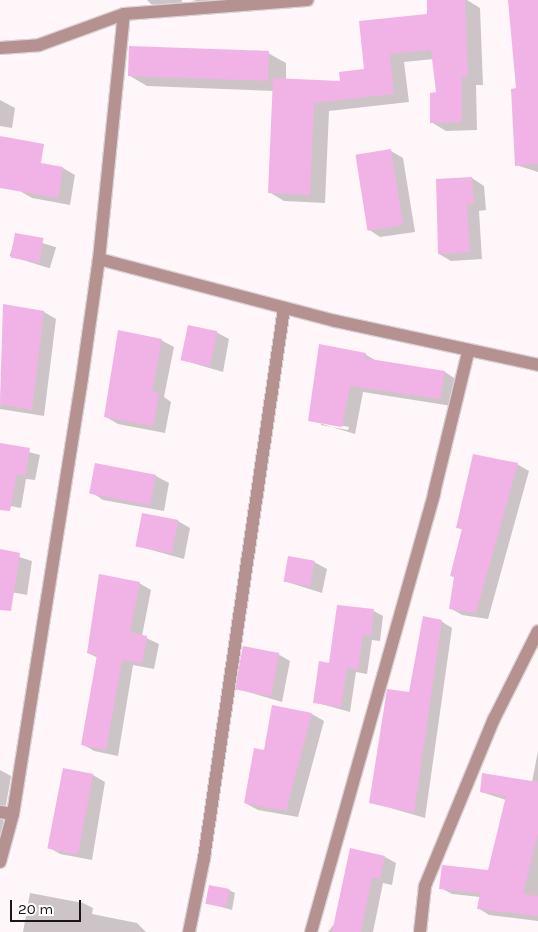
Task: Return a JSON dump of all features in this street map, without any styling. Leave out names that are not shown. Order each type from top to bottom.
[{"type":"street","points":[[0,48],[39,45],[124,14],[307,0]]},
{"type":"street","points":[[0,862],[6,813],[100,260],[124,14]]},
{"type":"street","points":[[100,260],[284,308],[468,352],[538,365]]},
{"type":"street","points":[[189,932],[204,858],[284,308]]},
{"type":"street","points":[[311,932],[434,493],[468,352]]},
{"type":"street","points":[[420,932],[425,886],[494,719],[538,631]]},
{"type":"building","points":[[427,0],[465,0],[468,77],[462,77],[462,122],[430,123],[430,93],[436,92],[431,50],[390,54],[394,94],[314,103],[310,195],[268,193],[273,78],[340,81],[339,72],[364,69],[359,21],[427,14]]},
{"type":"building","points":[[508,0],[538,0],[538,164],[515,166],[511,89],[516,88]]},
{"type":"building","points":[[129,46],[269,51],[268,81],[128,76]]},
{"type":"building","points":[[0,136],[44,144],[41,163],[63,167],[58,198],[0,188]]},
{"type":"building","points":[[391,149],[403,225],[367,231],[355,155]]},
{"type":"building","points":[[472,177],[474,204],[467,204],[470,252],[438,254],[436,179]]},
{"type":"building","points":[[15,233],[44,238],[39,263],[11,258]]},
{"type":"building","points":[[3,304],[44,311],[32,410],[0,404]]},
{"type":"building","points":[[188,325],[217,331],[210,366],[181,360]]},
{"type":"building","points":[[118,330],[162,339],[152,392],[159,393],[153,426],[104,417]]},
{"type":"building","points":[[319,344],[366,353],[364,358],[445,371],[440,399],[350,386],[342,427],[308,421]]},
{"type":"building","points":[[0,443],[30,448],[25,476],[17,474],[10,511],[0,510]]},
{"type":"building","points":[[473,454],[518,463],[476,613],[449,609],[454,577],[450,576],[462,529],[456,528]]},
{"type":"building","points":[[95,463],[156,475],[150,505],[89,493]]},
{"type":"building","points":[[142,513],[178,520],[172,553],[136,546]]},
{"type":"building","points":[[0,549],[20,553],[11,611],[0,610]]},
{"type":"building","points":[[288,556],[315,561],[310,586],[283,582]]},
{"type":"building","points":[[99,574],[140,582],[130,632],[147,636],[142,663],[122,660],[106,750],[81,745],[97,655],[87,653]]},
{"type":"building","points":[[337,605],[374,609],[371,636],[363,635],[358,670],[347,668],[341,707],[313,703],[319,661],[329,663]]},
{"type":"building","points":[[423,616],[442,620],[414,813],[369,803],[387,689],[409,692]]},
{"type":"building","points":[[243,646],[279,653],[271,696],[235,689]]},
{"type":"building","points":[[272,705],[312,713],[286,811],[244,803],[254,748],[264,750]]},
{"type":"building","points":[[63,768],[93,774],[78,854],[47,848]]},
{"type":"building","points":[[482,773],[538,782],[538,833],[523,894],[538,896],[538,916],[477,909],[480,893],[439,889],[442,865],[488,870],[506,796],[480,792]]},
{"type":"building","points":[[350,848],[385,856],[380,879],[372,877],[361,932],[332,932]]},
{"type":"building","points":[[209,885],[230,889],[226,908],[205,904]]}]
